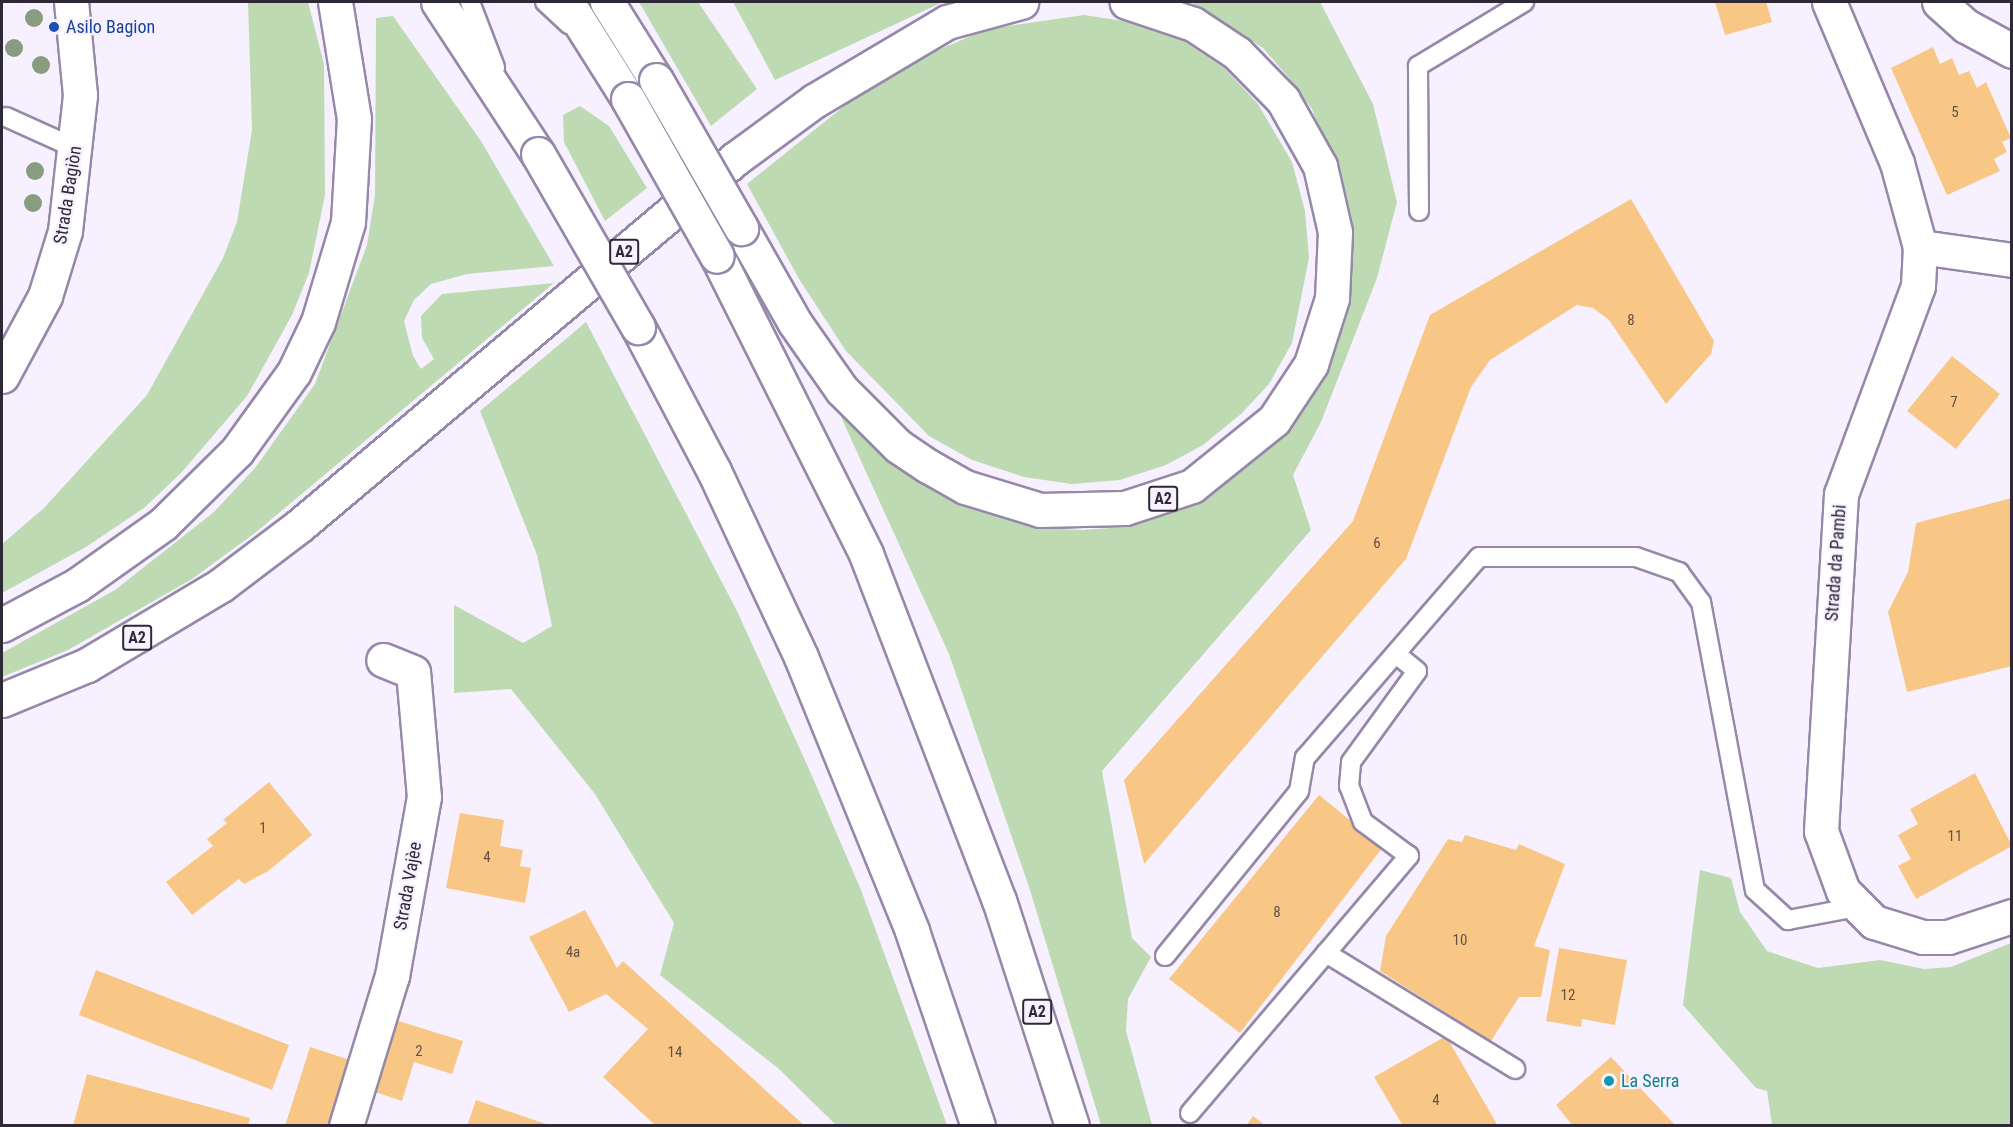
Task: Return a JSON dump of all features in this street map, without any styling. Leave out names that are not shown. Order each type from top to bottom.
[{"type":"main road","name":"Strada Bagiòn","points":[[2,376],[56,264],[77,149],[78,57],[71,2]]},
{"type":"main road","points":[[2,625],[87,579],[164,524],[237,451],[294,372],[318,321],[348,222],[354,118],[335,2]]},
{"type":"main road","name":"A2","points":[[438,2],[533,146],[638,327],[714,471],[801,657],[912,931],[978,1125]]},
{"type":"main road","name":"A2","points":[[567,2],[622,89],[717,256],[866,554],[999,900],[1072,1125]]},
{"type":"main road","name":"A2","points":[[607,2],[656,80],[795,323],[836,383],[891,439],[928,466],[965,487],[1040,510],[1125,508],[1192,486],[1274,420],[1311,364],[1332,298],[1335,232],[1320,166],[1283,100],[1238,53],[1193,24],[1128,2]]},
{"type":"main road","name":"A2","points":[[2,700],[96,660],[229,579],[735,159],[814,101],[947,22],[1020,2]]},
{"type":"main road","name":"Strada da Pambi","points":[[1829,2],[1897,163],[1920,247],[1915,296],[1841,494],[1821,831],[1833,873],[1856,907],[1874,922],[1923,937],[1976,932],[2012,916]]},
{"type":"main road","points":[[1939,2],[2012,51]]},
{"type":"main road","points":[[1920,247],[2012,260]]},
{"type":"main road","name":"Strada Vajèe","points":[[345,1125],[392,976],[424,796],[414,672],[383,660]]},
{"type":"lane","points":[[470,2],[533,146]]},
{"type":"lane","points":[[545,2],[622,89]]},
{"type":"lane","points":[[1419,211],[1418,66],[1524,2]]},
{"type":"lane","points":[[6,117],[77,149]]},
{"type":"lane","points":[[1165,956],[1299,791],[1305,758],[1479,557],[1636,557],[1678,572],[1701,602],[1755,890],[1788,920],[1856,907]]},
{"type":"lane","points":[[1190,1113],[1409,856],[1363,822],[1349,786],[1352,762],[1417,671],[1396,654]]},
{"type":"lane","points":[[1326,953],[1515,1069]]},
{"type":"green space","points":[[248,2],[308,2],[324,64],[325,195],[309,273],[292,315],[247,396],[181,473],[144,508],[86,547],[2,593],[2,544],[44,508],[147,395],[223,258],[237,222],[252,130]]},
{"type":"green space","points":[[639,2],[698,2],[757,89],[711,126]]},
{"type":"green space","points":[[733,2],[943,2],[775,80]]},
{"type":"green space","points":[[1191,2],[1320,2],[1373,104],[1397,202],[1377,278],[1321,422],[1293,475],[1311,530],[1102,771],[1132,938],[1151,957],[1128,999],[1126,1031],[1152,1125],[1101,1125],[1030,890],[949,654],[841,417],[950,496],[1039,528],[1082,530],[1127,527],[1215,493],[1281,432],[1306,402],[1329,358],[1347,221],[1342,186],[1312,109],[1289,78],[1263,48]]},
{"type":"green space","points":[[1084,15],[1130,22],[1179,38],[1224,68],[1258,104],[1292,162],[1305,211],[1309,258],[1292,343],[1269,384],[1241,414],[1203,445],[1166,465],[1120,480],[1072,484],[1024,477],[972,460],[929,436],[846,351],[799,279],[747,184],[853,99],[936,51],[987,29]]},
{"type":"green space","points":[[393,16],[481,141],[554,266],[467,274],[431,284],[414,300],[404,321],[413,356],[421,369],[434,359],[422,338],[421,316],[442,294],[554,283],[255,533],[192,579],[68,650],[2,677],[2,653],[115,590],[214,512],[255,468],[315,384],[367,245],[375,195],[376,18]]},
{"type":"green space","points":[[580,106],[609,126],[647,188],[605,221],[564,142],[563,115]]},
{"type":"green space","points":[[586,322],[737,611],[809,769],[861,890],[947,1125],[836,1125],[779,1069],[660,975],[674,923],[595,794],[511,689],[454,693],[454,605],[523,643],[552,626],[537,555],[480,411]]},
{"type":"green space","points":[[1700,870],[1731,878],[1740,912],[1767,951],[1818,968],[1880,960],[1924,969],[1951,967],[2011,943],[2011,1125],[1772,1125],[1767,1091],[1756,1088],[1683,1005]]},
{"type":"building","points":[[1715,2],[1766,2],[1772,22],[1725,35]]},
{"type":"building","points":[[1933,47],[1940,64],[1952,58],[1959,75],[1969,71],[1977,88],[1986,82],[2011,138],[2002,142],[2007,152],[1994,159],[2000,171],[1947,195],[1891,68]]},
{"type":"building","points":[[1631,199],[1714,341],[1711,354],[1666,404],[1609,320],[1593,308],[1577,305],[1490,360],[1471,387],[1406,559],[1144,864],[1124,780],[1353,521],[1430,315]]},
{"type":"building","points":[[1952,356],[2000,394],[1956,449],[1907,411]]},
{"type":"building","points":[[2012,498],[2012,666],[1907,692],[1888,612],[1908,572],[1916,523]]},
{"type":"building","points":[[1975,773],[2012,846],[1916,899],[1898,866],[1911,859],[1898,835],[1918,824],[1910,809]]},
{"type":"building","points":[[269,782],[312,835],[268,871],[244,884],[239,879],[192,915],[166,882],[213,846],[207,839],[227,823],[223,820]]},
{"type":"building","points":[[1319,795],[1383,847],[1240,1033],[1169,979]]},
{"type":"building","points":[[460,813],[504,820],[500,846],[523,850],[520,866],[531,868],[525,903],[446,888]]},
{"type":"building","points":[[1465,835],[1516,850],[1519,844],[1565,864],[1534,946],[1550,950],[1541,997],[1519,997],[1491,1041],[1380,971],[1386,936],[1448,839],[1462,842]]},
{"type":"building","points":[[585,910],[617,968],[623,961],[805,1126],[656,1126],[603,1077],[648,1029],[606,994],[569,1012],[529,937]]},
{"type":"building","points":[[1559,948],[1627,960],[1615,1025],[1582,1019],[1581,1027],[1546,1021]]},
{"type":"building","points":[[96,970],[289,1045],[272,1090],[79,1015]]},
{"type":"building","points":[[389,1018],[463,1041],[452,1074],[414,1062],[402,1101],[366,1089]]},
{"type":"building","points":[[1446,1036],[1498,1126],[1403,1126],[1374,1077]]},
{"type":"building","points":[[310,1047],[350,1060],[328,1126],[285,1126]]},
{"type":"building","name":"La Serra","points":[[1611,1057],[1676,1126],[1573,1126],[1556,1105]]},
{"type":"building","points":[[87,1074],[250,1118],[248,1126],[73,1126]]},
{"type":"building","points":[[476,1100],[549,1125],[549,1126],[467,1126]]},
{"type":"building","points":[[1253,1116],[1266,1126],[1246,1126]]},
{"type":"place","name":"Asilo Bagion","points":[[54,27]]},
{"type":"place","name":"La Serra","points":[[1609,1081]]}]
